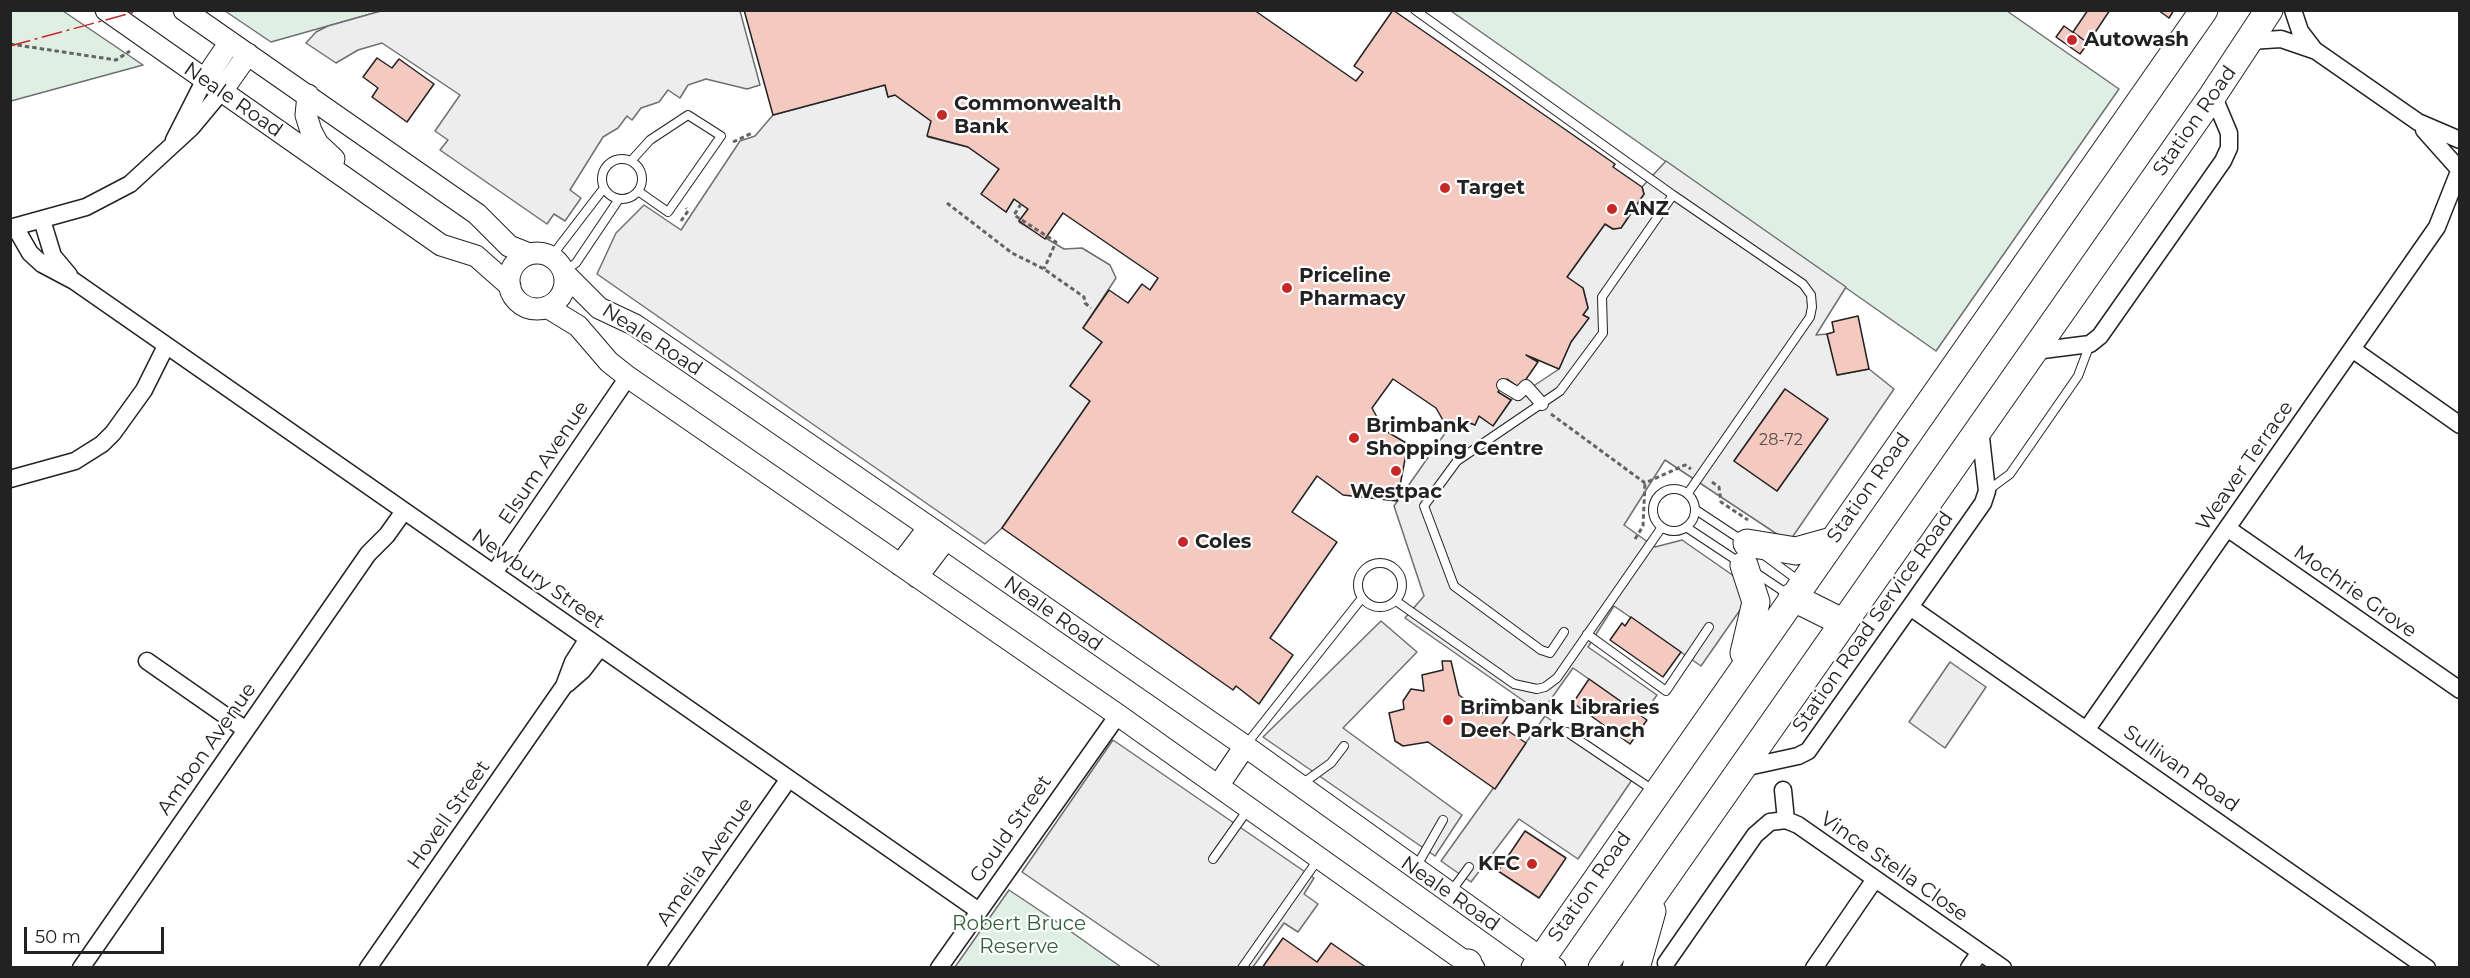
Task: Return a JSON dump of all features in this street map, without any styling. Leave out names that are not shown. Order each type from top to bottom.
[{"type":"main road","name":"Station Road","points":[[1544,964],[1656,792],[2204,10]]},
{"type":"main road","name":"Station Road","points":[[1602,968],[2213,95],[2269,10]]},
{"type":"main road","points":[[1738,674],[1756,602],[1749,544],[1796,551],[1832,541]]},
{"type":"main road","points":[[1797,590],[1844,623]]},
{"type":"main road","points":[[1636,968],[1648,922],[1666,879]]},
{"type":"street","name":"Neale Road","points":[[106,10],[402,219],[447,248],[476,256],[510,286]]},
{"type":"street","points":[[184,10],[477,214],[509,246],[529,254],[543,254],[560,267],[562,294],[547,307],[525,306],[515,298],[510,286],[512,268],[529,254]]},
{"type":"street","points":[[2293,10],[2300,31],[2316,51]]},
{"type":"street","points":[[2250,41],[2281,39],[2316,51],[2418,122],[2460,140]]},
{"type":"street","points":[[213,86],[230,42]]},
{"type":"street","points":[[13,227],[42,220],[107,197],[147,171],[171,146],[213,86],[248,54]]},
{"type":"street","points":[[308,95],[306,115],[318,144],[402,219]]},
{"type":"street","name":"Station Road Service Road","points":[[2090,344],[2100,336],[2223,161],[2229,148],[2229,133],[2213,95]]},
{"type":"street","points":[[2418,122],[2459,168]]},
{"type":"street","name":"Weaver Terrace","points":[[2437,227],[2459,168]]},
{"type":"street","name":"Weaver Terrace","points":[[2087,729],[2437,227],[2460,206]]},
{"type":"street","name":"Newbury Street","points":[[42,220],[54,256],[74,280]]},
{"type":"street","name":"Newbury Street","points":[[13,227],[30,254],[55,273],[74,280],[979,911]]},
{"type":"street","name":"Neale Road","points":[[560,267],[599,308],[643,331],[1245,746],[1544,964]]},
{"type":"street","name":"Neale Road","points":[[547,307],[578,326],[609,362],[628,376],[1118,715],[1470,966]]},
{"type":"street","points":[[2034,351],[2090,344]]},
{"type":"street","points":[[10,479],[64,464],[89,454],[113,433],[172,349]]},
{"type":"street","points":[[2352,350],[2460,425]]},
{"type":"street","name":"Elsum Avenue","points":[[494,573],[628,376]]},
{"type":"street","points":[[1503,385],[1518,394],[1526,386],[1542,404]]},
{"type":"street","points":[[1980,429],[1987,491]]},
{"type":"street","name":"Station Road Service Road","points":[[1743,768],[1798,756],[1808,751],[1983,502],[1987,491]]},
{"type":"street","name":"Ambon Avenue","points":[[81,968],[368,554],[379,530],[400,508]]},
{"type":"street","name":"Mochrie Grove","points":[[2227,528],[2460,690]]},
{"type":"street","points":[[909,571],[937,533]]},
{"type":"street","name":"Sullivan Road","points":[[1910,607],[2427,968]]},
{"type":"street","name":"Hovell Street","points":[[368,968],[564,686],[573,662],[593,644]]},
{"type":"street","points":[[147,662],[246,730]]},
{"type":"street","name":"Gould Street","points":[[939,968],[1118,715]]},
{"type":"street","points":[[1218,786],[1245,746]]},
{"type":"street","name":"Amelia Avenue","points":[[656,968],[788,780]]},
{"type":"street","points":[[1666,963],[1755,835],[1770,822],[1786,820],[1783,790]]},
{"type":"street","name":"Vince Stella Close","points":[[1786,820],[1798,825],[2002,968]]},
{"type":"street","points":[[1814,968],[1875,879]]},
{"type":"street","points":[[1969,968],[1980,952]]},
{"type":"lane","points":[[1415,10],[1673,195],[1803,284],[1811,294],[1809,317],[1688,493]]},
{"type":"lane","points":[[631,161],[665,128],[687,115],[721,136],[668,212],[638,192]]},
{"type":"lane","points":[[615,160],[631,161],[637,165],[641,174],[638,192],[631,197],[619,199],[612,197],[604,188],[602,176],[607,165],[615,160]]},
{"type":"lane","points":[[560,267],[604,188]]},
{"type":"lane","points":[[1564,632],[1550,653],[1541,650],[1454,586],[1424,506],[1457,461],[1560,391],[1603,333],[1602,297],[1673,195]]},
{"type":"lane","points":[[560,267],[576,262],[619,199]]},
{"type":"lane","name":"Station Road Service Road","points":[[1987,491],[2006,479],[2024,454],[2078,376],[2090,344]]},
{"type":"lane","points":[[1696,510],[1692,523],[1674,531],[1662,527],[1654,516],[1657,497],[1668,489],[1682,489],[1688,493],[1696,510],[1749,544],[1797,590]]},
{"type":"lane","points":[[1396,601],[1505,678],[1526,687],[1545,687],[1557,678],[1662,527]]},
{"type":"lane","points":[[1686,527],[1749,544],[1797,590]]},
{"type":"lane","points":[[1381,563],[1388,564],[1399,574],[1402,588],[1396,601],[1390,605],[1375,607],[1362,598],[1358,592],[1359,578],[1367,567],[1381,563]]},
{"type":"lane","points":[[1245,746],[1362,598]]},
{"type":"lane","points":[[1587,634],[1666,691],[1709,627]]},
{"type":"lane","points":[[1567,732],[1656,792]]},
{"type":"lane","points":[[1299,786],[1331,763],[1344,746]]},
{"type":"lane","points":[[1213,859],[1250,808]]},
{"type":"lane","points":[[1415,869],[1443,820]]},
{"type":"lane","points":[[1242,968],[1319,857]]},
{"type":"lane","points":[[1449,894],[1469,867]]},
{"type":"path","points":[[10,44],[116,60],[129,53],[140,34]]},
{"type":"path","points":[[947,203],[1012,253],[1044,269],[1084,297],[1084,303],[1091,308]]},
{"type":"path","points":[[1021,204],[1014,215],[1056,242],[1044,269]]},
{"type":"path","points":[[1542,404],[1554,418],[1645,483]]},
{"type":"path","points":[[1645,483],[1685,465],[1719,487],[1721,502],[1749,544]]},
{"type":"path","points":[[1633,542],[1643,526],[1645,483]]},
{"type":"green space","points":[[11,10],[63,11],[143,65],[11,101]]},
{"type":"green space","points":[[225,11],[381,11],[271,42]]},
{"type":"green space","points":[[1451,11],[2007,11],[2119,89],[1936,351]]},
{"type":"green space","name":"Robert Bruce Reserve","points":[[1009,890],[1063,926],[1121,967],[955,967]]},
{"type":"shaded area","points":[[381,11],[740,11],[760,85],[747,89],[706,79],[688,85],[680,98],[668,90],[659,102],[641,108],[632,120],[627,116],[618,128],[603,137],[570,190],[581,198],[565,221],[554,214],[547,224],[440,150],[448,140],[435,131],[460,95],[382,43],[358,50],[336,63],[306,43],[316,32],[328,26]]},
{"type":"shaded area","points":[[885,85],[888,97],[895,95],[931,121],[928,137],[968,147],[999,169],[982,194],[1006,212],[1014,199],[1028,209],[1019,222],[1064,249],[1082,248],[1110,265],[1116,278],[1083,328],[1102,342],[1070,386],[1090,401],[1002,528],[985,544],[597,274],[616,233],[644,205],[681,230],[740,141],[755,136],[773,115]]},
{"type":"shaded area","points":[[1666,161],[1846,287],[1816,335],[1827,334],[1838,375],[1869,369],[1894,389],[1789,542],[1665,460],[1624,525],[1655,547],[1682,540],[1754,590],[1701,666],[1614,606],[1588,647],[1657,695],[1642,716],[1573,668],[1541,713],[1405,618],[1424,596],[1394,506],[1448,429],[1462,420],[1475,425],[1479,416],[1493,425],[1520,388],[1529,389],[1559,369],[1571,342],[1588,318],[1583,315],[1588,308],[1583,288],[1567,277],[1605,224],[1613,229],[1621,228],[1644,194],[1642,187]],"holes":[[[1785,389],[1828,419],[1777,491],[1734,461]]]},
{"type":"shaded area","points":[[1381,621],[1417,652],[1343,728],[1462,815],[1435,856],[1263,737]]},
{"type":"shaded area","points":[[1950,662],[1986,687],[1945,748],[1909,722]]},
{"type":"shaded area","points":[[1545,716],[1634,777],[1578,859],[1519,819],[1471,882],[1441,861]]},
{"type":"shaded area","points":[[1113,740],[1314,878],[1304,894],[1318,904],[1298,932],[1284,923],[1253,967],[1161,967],[1022,872]]},
{"type":"building","points":[[744,10],[1254,10],[1356,81],[1363,72],[1354,66],[1393,10],[1615,164],[1613,167],[1642,187],[1644,194],[1621,228],[1613,229],[1605,224],[1567,277],[1583,288],[1588,308],[1583,315],[1589,318],[1571,342],[1559,369],[1526,355],[1538,362],[1520,388],[1507,379],[1498,392],[1511,400],[1493,426],[1479,416],[1475,425],[1462,420],[1448,429],[1436,408],[1393,379],[1372,408],[1384,430],[1408,444],[1397,501],[1343,495],[1317,476],[1292,512],[1337,542],[1270,638],[1293,655],[1259,704],[1236,686],[1233,690],[1002,528],[1090,401],[1070,386],[1102,342],[1083,328],[1109,290],[1128,303],[1142,284],[1150,290],[1158,278],[1063,213],[1045,239],[1019,221],[1028,209],[1014,199],[1006,212],[981,194],[999,169],[968,147],[927,136],[931,121],[895,95],[888,97],[885,85],[773,115]]},
{"type":"building","points":[[2088,10],[2110,10],[2088,43],[2073,32]]},
{"type":"building","points":[[2158,10],[2174,10],[2169,18]]},
{"type":"building","name":"Autowash","points":[[2064,26],[2088,43],[2080,54],[2056,37]]},
{"type":"building","points":[[377,58],[392,68],[399,59],[434,84],[407,122],[372,97],[378,88],[363,77]]},
{"type":"building","points":[[1858,316],[1869,369],[1837,375],[1827,334],[1834,332],[1832,322]]},
{"type":"building","points":[[1785,389],[1828,419],[1777,491],[1734,461]]},
{"type":"building","points":[[1631,617],[1681,652],[1663,677],[1610,640],[1622,623],[1625,626]]},
{"type":"building","name":"Brimbank Libraries Deer Park Branch","points":[[1442,661],[1451,661],[1459,695],[1484,714],[1492,699],[1512,710],[1501,726],[1526,743],[1495,789],[1428,742],[1403,746],[1395,741],[1389,713],[1404,709],[1403,701],[1411,689],[1424,691],[1422,675],[1443,670]]},
{"type":"building","points":[[1589,679],[1647,720],[1630,744],[1573,703]]},
{"type":"building","name":"KFC","points":[[1525,831],[1566,858],[1539,898],[1498,871]]},
{"type":"building","points":[[1283,938],[1317,962],[1331,943],[1367,968],[1262,968]]},
{"type":"power","points":[[10,46],[142,10]]},
{"type":"place","name":"Autowash","points":[[2072,40]]},
{"type":"place","name":"Commonwealth Bank","points":[[942,115]]},
{"type":"place","name":"Target","points":[[1445,188]]},
{"type":"place","name":"ANZ","points":[[1612,209]]},
{"type":"place","name":"Priceline Pharmacy","points":[[1287,288]]},
{"type":"place","name":"Brimbank Shopping Centre","points":[[1354,438]]},
{"type":"place","name":"Westpac","points":[[1396,471]]},
{"type":"place","name":"Coles","points":[[1183,542]]},
{"type":"place","name":"Brimbank Libraries Deer Park Branch","points":[[1448,720]]},
{"type":"place","name":"KFC","points":[[1532,864]]}]
